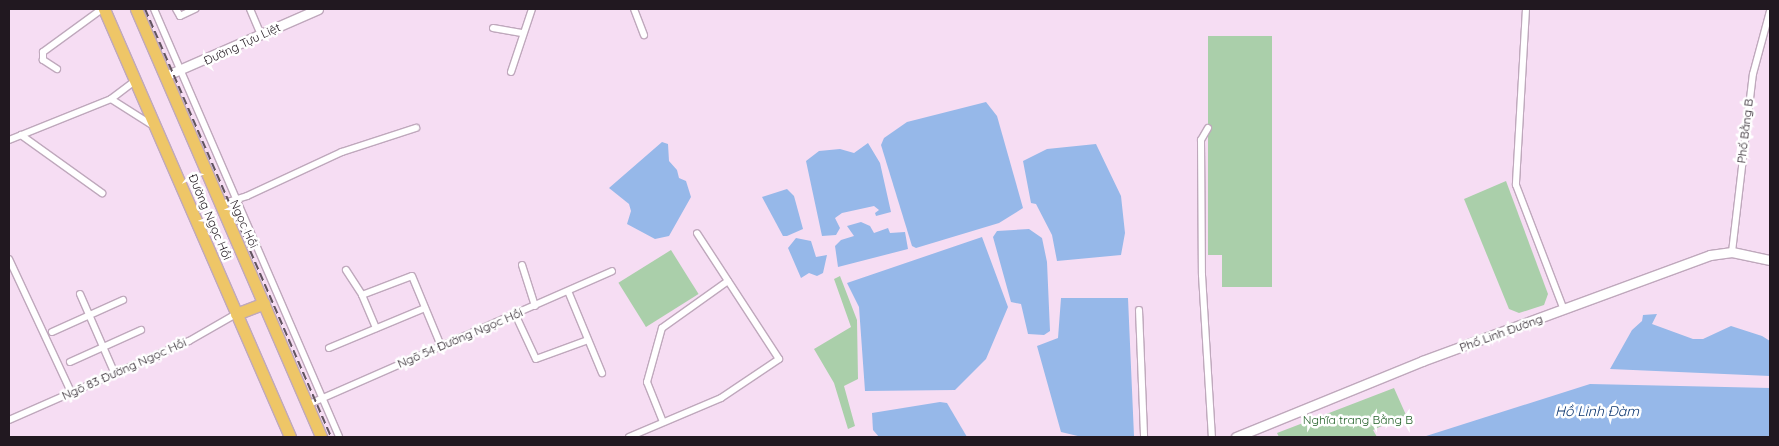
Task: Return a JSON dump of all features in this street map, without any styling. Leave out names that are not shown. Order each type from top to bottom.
[{"type":"highway","name":"Đường Ngọc Hồi","points":[[103,9],[290,437]]},
{"type":"highway","name":"Đường Ngọc Hồi","points":[[136,9],[321,437]]},
{"type":"highway","points":[[236,314],[264,303]]},
{"type":"street","points":[[56,69],[43,60],[43,52],[103,9]]},
{"type":"street","name":"Ngọc Hồi","points":[[154,9],[234,200],[338,437]]},
{"type":"street","points":[[176,9],[180,16],[196,9]]},
{"type":"street","points":[[250,9],[261,35]]},
{"type":"street","name":"Đường Tựu Liệt","points":[[165,76],[179,72],[318,9]]},
{"type":"street","points":[[511,72],[522,33],[532,9]]},
{"type":"street","points":[[634,9],[644,35]]},
{"type":"street","points":[[1526,9],[1516,185],[1564,310]]},
{"type":"street","name":"Phố Bằng B","points":[[1732,252],[1753,74],[1770,11]]},
{"type":"street","points":[[493,28],[522,33]]},
{"type":"street","points":[[9,140],[111,99],[135,81]]},
{"type":"street","points":[[111,99],[152,124],[159,134]]},
{"type":"street","points":[[220,204],[234,200],[342,152],[416,128]]},
{"type":"street","points":[[1208,128],[1201,140],[1202,275],[1212,437]]},
{"type":"street","points":[[20,135],[102,193]]},
{"type":"street","points":[[629,437],[721,398],[779,359],[696,233]]},
{"type":"street","name":"Phố Linh Đường","points":[[1236,437],[1422,361],[1710,256],[1732,252],[1770,260]]},
{"type":"street","points":[[9,259],[71,392]]},
{"type":"street","points":[[522,265],[535,306]]},
{"type":"street","points":[[346,270],[362,296],[376,328]]},
{"type":"street","name":"Ngõ 54 Đường Ngọc Hồi","points":[[308,405],[440,346],[516,316],[612,271]]},
{"type":"street","points":[[362,296],[412,276],[440,346]]},
{"type":"street","points":[[663,422],[647,382],[662,328],[728,281]]},
{"type":"street","points":[[568,291],[602,373]]},
{"type":"street","points":[[80,294],[115,374]]},
{"type":"street","points":[[52,332],[123,300]]},
{"type":"street","points":[[329,348],[425,308]]},
{"type":"street","points":[[1139,310],[1144,437]]},
{"type":"street","name":"Ngõ 83 Đường Ngọc Hồi","points":[[9,420],[189,341],[236,314]]},
{"type":"street","points":[[516,316],[536,359],[588,340]]},
{"type":"street","points":[[70,362],[141,330]]},
{"type":"green space","points":[[1208,36],[1272,36],[1272,287],[1222,287],[1222,255],[1208,255]]},
{"type":"green space","points":[[1506,181],[1548,294],[1544,305],[1519,313],[1509,309],[1464,199]]},
{"type":"green space","points":[[671,250],[699,294],[646,327],[618,283]]},
{"type":"green space","points":[[840,276],[857,320],[858,379],[844,386],[855,426],[848,429],[834,383],[814,349],[851,327],[834,279]]},
{"type":"green space","name":"Nghĩa trang Bằng B","points":[[1394,388],[1406,415],[1373,430],[1377,437],[1279,437],[1277,433]]},
{"type":"water","points":[[986,102],[997,116],[1023,208],[999,223],[916,248],[912,246],[881,145],[884,138],[907,122]]},
{"type":"water","points":[[662,142],[668,144],[669,161],[677,170],[679,178],[686,181],[691,197],[669,236],[655,239],[627,224],[631,211],[629,204],[609,188]]},
{"type":"water","points":[[868,143],[880,163],[891,212],[876,216],[875,213],[879,210],[874,206],[842,213],[835,218],[840,228],[836,235],[822,236],[806,161],[819,151],[840,149],[854,153]]},
{"type":"water","points":[[1096,144],[1121,196],[1125,233],[1121,255],[1057,261],[1052,235],[1036,204],[1031,203],[1023,161],[1047,149]]},
{"type":"water","points":[[787,189],[794,196],[803,229],[783,236],[762,197]]},
{"type":"water","points":[[861,222],[870,226],[874,233],[888,228],[890,233],[905,232],[908,249],[838,267],[835,246],[841,240],[854,236],[847,226]]},
{"type":"water","points":[[1029,229],[1042,238],[1047,262],[1050,331],[1044,335],[1028,334],[1021,304],[1011,302],[993,237],[997,231]]},
{"type":"water","points":[[982,237],[1008,307],[986,359],[955,390],[865,391],[859,307],[847,283]]},
{"type":"water","points":[[796,238],[811,241],[816,257],[827,255],[823,273],[817,276],[809,273],[801,278],[788,248]]},
{"type":"water","points":[[1061,298],[1128,298],[1134,436],[1082,437],[1061,432],[1037,346],[1058,338]]},
{"type":"water","points":[[1657,314],[1652,324],[1693,339],[1703,339],[1731,326],[1762,336],[1770,341],[1770,376],[1610,369],[1632,330],[1642,321],[1643,315]]},
{"type":"water","name":"Hồ Linh Đàm","points":[[1590,384],[1770,388],[1770,437],[1423,437]]},
{"type":"water","points":[[940,402],[947,403],[967,437],[879,437],[873,430],[872,413]]},
{"type":"railway","points":[[145,9],[331,437]]}]
